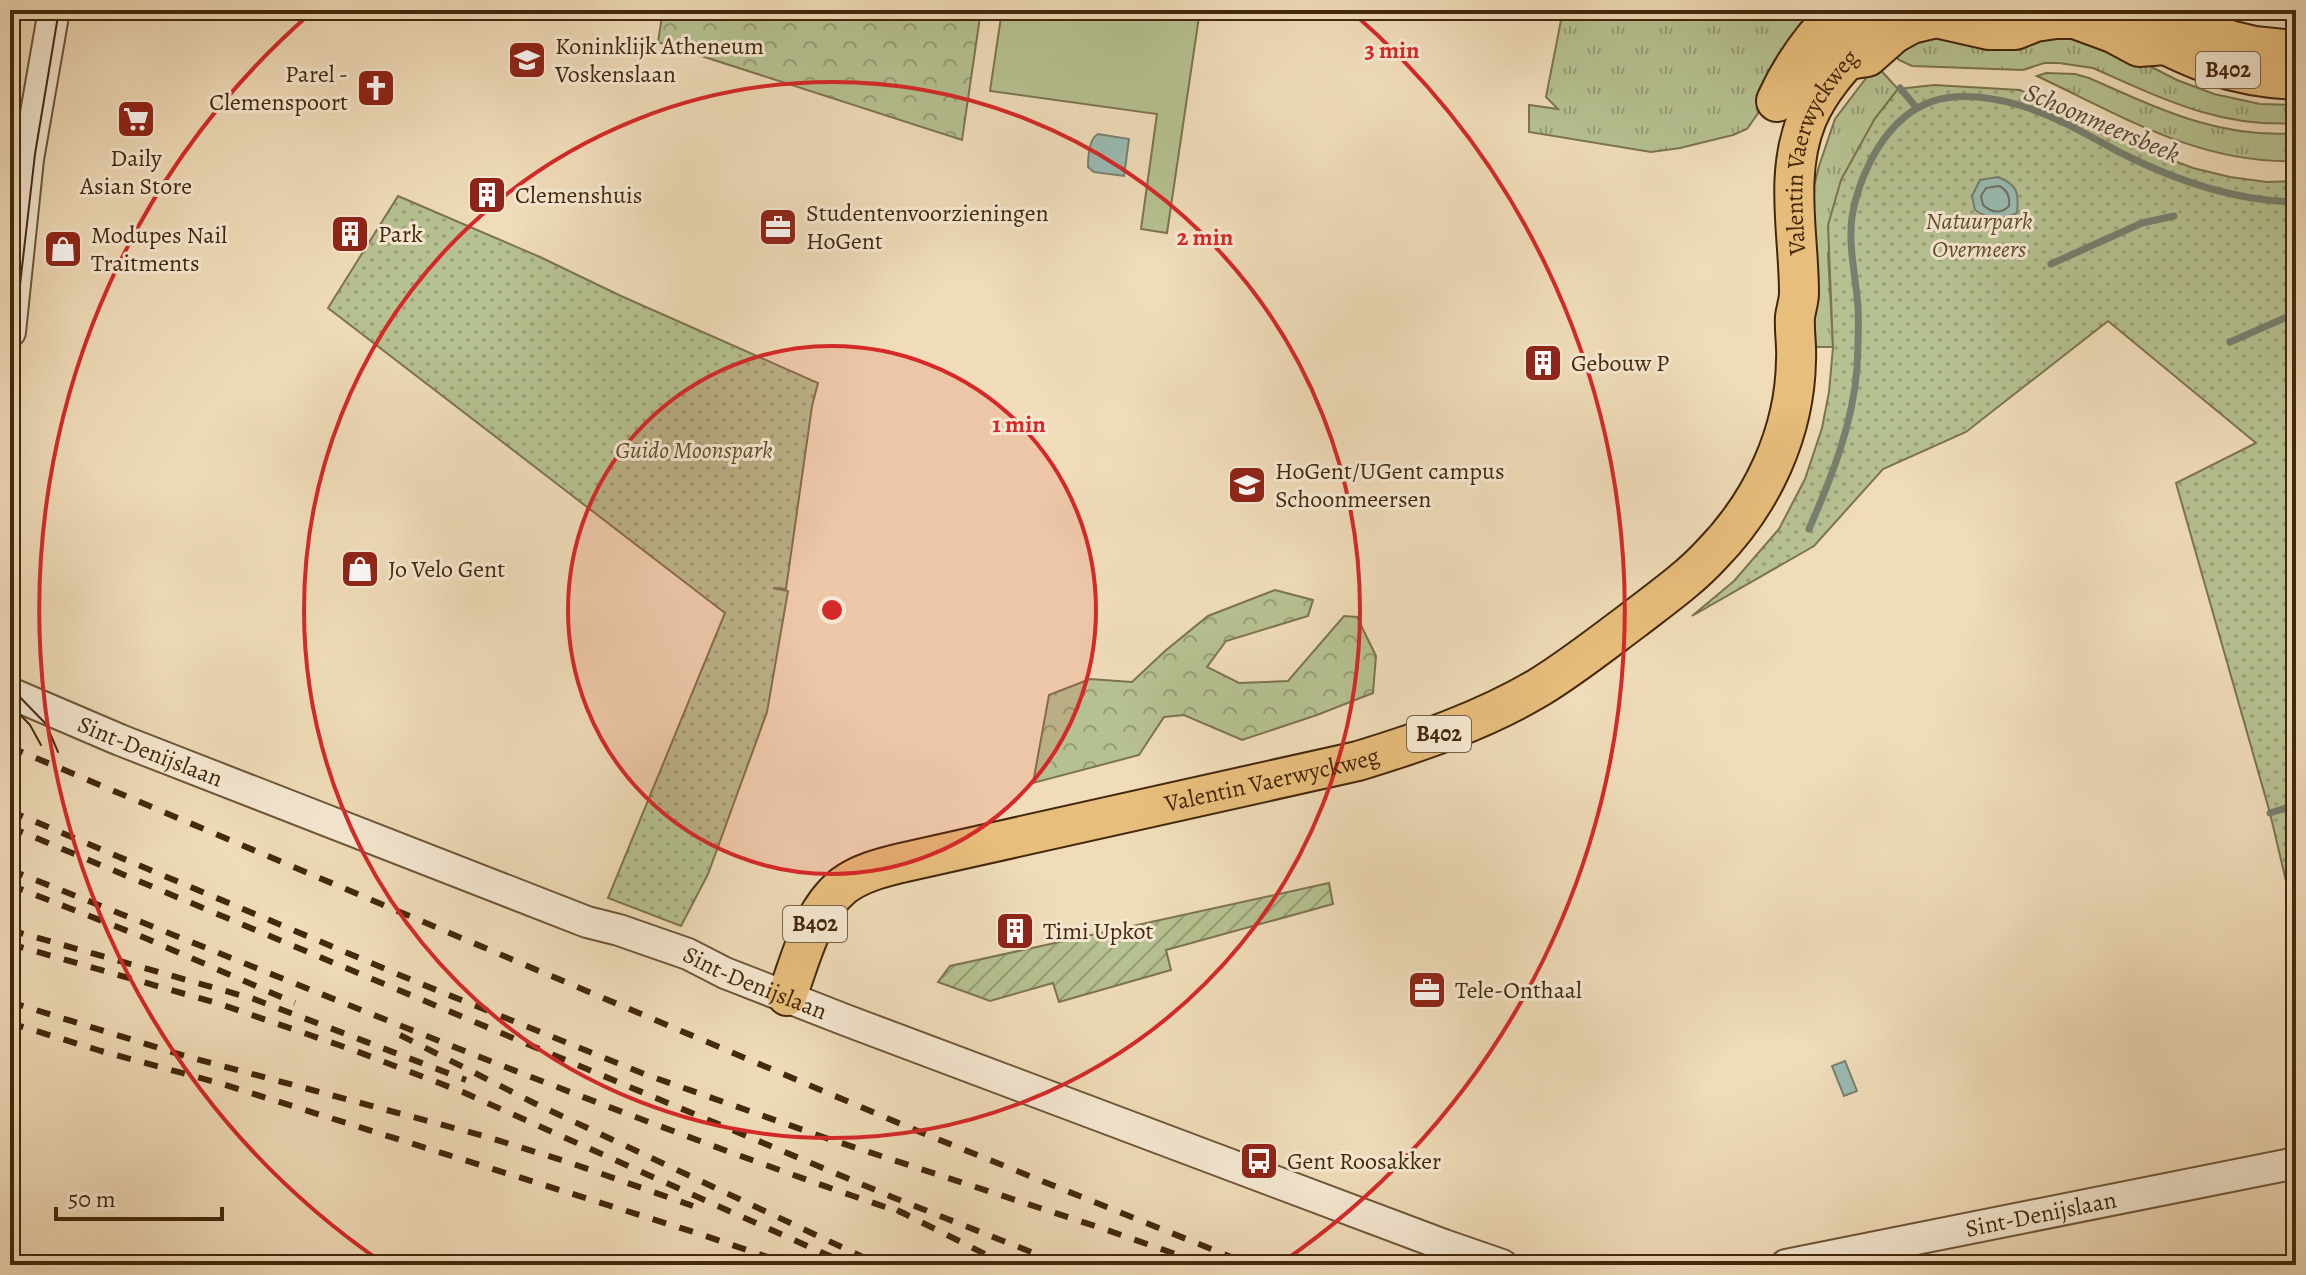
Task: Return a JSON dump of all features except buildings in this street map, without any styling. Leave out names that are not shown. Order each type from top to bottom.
[{"type":"highway","points":[[1777,101],[1801,57],[1823,28],[1842,10]]},
{"type":"highway","name":"B402","points":[[2105,10],[2254,47],[2296,51]]},
{"type":"highway","points":[[2200,10],[2262,33],[2296,37]]},
{"type":"highway","points":[[1848,59],[1867,56],[1902,28],[1936,17],[1989,29],[2015,29],[2035,21],[2075,18],[2113,32],[2139,46],[2165,27]]},
{"type":"highway","name":"B402","points":[[2165,27],[2221,69],[2264,78],[2296,79]]},
{"type":"main road","name":"Valentin Vaerwyckweg","points":[[1795,318],[1785,289],[1770,217],[1771,161],[1791,93],[1818,51],[1859,10]]},
{"type":"main road","name":"Valentin Vaerwyckweg","points":[[787,996],[813,927],[827,903],[844,885],[868,872],[1358,761],[1418,742],[1474,720],[1537,688],[1677,586],[1710,556],[1755,501],[1785,432],[1793,398],[1795,318],[1799,297],[1794,193],[1800,141],[1808,118],[1836,71],[1872,32],[1902,10]]},
{"type":"street","points":[[10,136],[36,10]]},
{"type":"street","points":[[10,332],[28,159],[54,10]]},
{"type":"street","name":"Sint-Denijslaan","points":[[10,693],[184,765],[587,922],[688,954],[725,973],[1502,1265]]},
{"type":"street","name":"Sint-Denijslaan","points":[[1786,1265],[2296,1163]]},
{"type":"green space","points":[[663,10],[981,10],[962,140],[658,42]]},
{"type":"green space","points":[[1002,10],[1200,10],[1167,233],[1141,229],[1157,114],[990,91]]},
{"type":"green space","points":[[1563,10],[1831,10],[1747,129],[1680,148],[1651,152],[1529,132],[1529,105],[1558,109],[1546,97]]},
{"type":"green space","points":[[2057,31],[2136,59],[2214,94],[2260,104],[2296,105],[2296,123],[2241,121],[2216,116],[2167,100],[2093,68],[2059,63],[2044,63],[2023,70],[1912,66],[1899,60],[1891,51],[1916,35]]},
{"type":"green space","points":[[1876,65],[1898,89],[1874,120],[1828,254],[1833,347],[1816,347],[1809,208],[1835,119]]},
{"type":"green space","points":[[2046,73],[2089,78],[2164,110],[2214,126],[2268,134],[2296,133],[2296,161],[2227,155],[2162,135],[2037,76]]},
{"type":"green space","name":"Natuurpark Overmeers","points":[[1934,85],[2020,90],[2193,168],[2267,182],[2296,181],[2296,914],[2176,483],[2256,443],[2108,321],[1966,432],[1883,469],[1814,546],[1692,616],[1734,581],[1779,529],[1805,479],[1822,428],[1829,392],[1833,347],[1828,225],[1841,180],[1874,120],[1898,89]]},
{"type":"green space","name":"Guido Moonspark","points":[[398,196],[818,383],[786,589],[773,588],[788,591],[767,712],[708,874],[681,926],[608,898],[725,613],[328,308]]},
{"type":"green space","points":[[1275,590],[1313,600],[1308,616],[1226,641],[1207,667],[1239,683],[1288,681],[1344,616],[1357,617],[1376,656],[1373,693],[1242,740],[1184,715],[1164,717],[1139,755],[1033,783],[1049,695],[1090,679],[1132,682],[1208,616]]},
{"type":"green space","points":[[1329,883],[1333,904],[1166,950],[1171,970],[1059,1002],[1053,983],[990,1001],[938,982],[950,966]]},
{"type":"water","points":[[1098,134],[1129,139],[1124,176],[1094,172],[1088,167],[1091,144]]},
{"type":"water","points":[[1998,177],[2013,187],[2018,206],[2017,213],[1995,219],[1975,210],[1972,196],[1980,180]]},
{"type":"water","points":[[1845,1061],[1857,1091],[1844,1096],[1832,1066]]},
{"type":"waterway","name":"Schoonmeersbeek","points":[[1900,88],[1916,107]]},
{"type":"waterway","points":[[1809,529],[1840,451],[1855,389],[1858,315],[1851,239],[1855,202],[1868,167],[1884,138],[1915,109],[1951,97],[1995,99],[2059,121],[2143,164],[2185,181],[2251,198],[2296,202]]},
{"type":"waterway","points":[[2051,264],[2142,223],[2174,216]]},
{"type":"waterway","points":[[2230,342],[2296,313]]},
{"type":"waterway","points":[[2270,813],[2296,805]]},
{"type":"tram line","points":[[10,372],[35,154],[59,10]]},
{"type":"tram line","points":[[10,687],[46,724],[58,752]]},
{"type":"tram line","points":[[10,704],[30,725],[41,745]]},
{"type":"railway","points":[[10,747],[920,1132],[1251,1265]]},
{"type":"railway","points":[[10,811],[647,1075],[1207,1265]]},
{"type":"railway","points":[[10,827],[892,1197],[1064,1265]]},
{"type":"railway","points":[[10,870],[456,1048],[680,1134],[906,1214]]},
{"type":"railway","points":[[10,885],[138,935],[295,1003]]},
{"type":"railway","points":[[10,930],[254,999],[466,1080]]},
{"type":"railway","points":[[10,944],[220,1004],[356,1051],[465,1093],[850,1265]]},
{"type":"railway","points":[[10,1002],[185,1056],[484,1136],[693,1206]]},
{"type":"railway","points":[[10,1023],[219,1083],[791,1265]]},
{"type":"railway","points":[[400,1035],[534,1103],[880,1265]]},
{"type":"railway","points":[[897,1210],[1007,1265]]},
{"type":"place","name":"Koninklijk Atheneum Voskenslaan","points":[[527,60]]},
{"type":"place","name":"Parel - Clemenspoort","points":[[376,88]]},
{"type":"place","name":"Daily Asian Store","points":[[136,119]]},
{"type":"place","name":"Clemenshuis","points":[[487,195]]},
{"type":"place","name":"Studentenvoorzieningen HoGent","points":[[778,227]]},
{"type":"place","name":"Park","points":[[350,234]]},
{"type":"place","name":"Modupes Nail Traitments","points":[[63,249]]},
{"type":"place","name":"Gebouw P","points":[[1543,363]]},
{"type":"place","name":"HoGent/UGent campus Schoonmeersen","points":[[1247,485]]},
{"type":"place","name":"Jo Velo Gent","points":[[360,569]]},
{"type":"place","name":"Timi Upkot","points":[[1015,931]]},
{"type":"place","name":"Tele-Onthaal","points":[[1427,990]]},
{"type":"place","name":"Gent Roosakker","points":[[1259,1161]]}]
